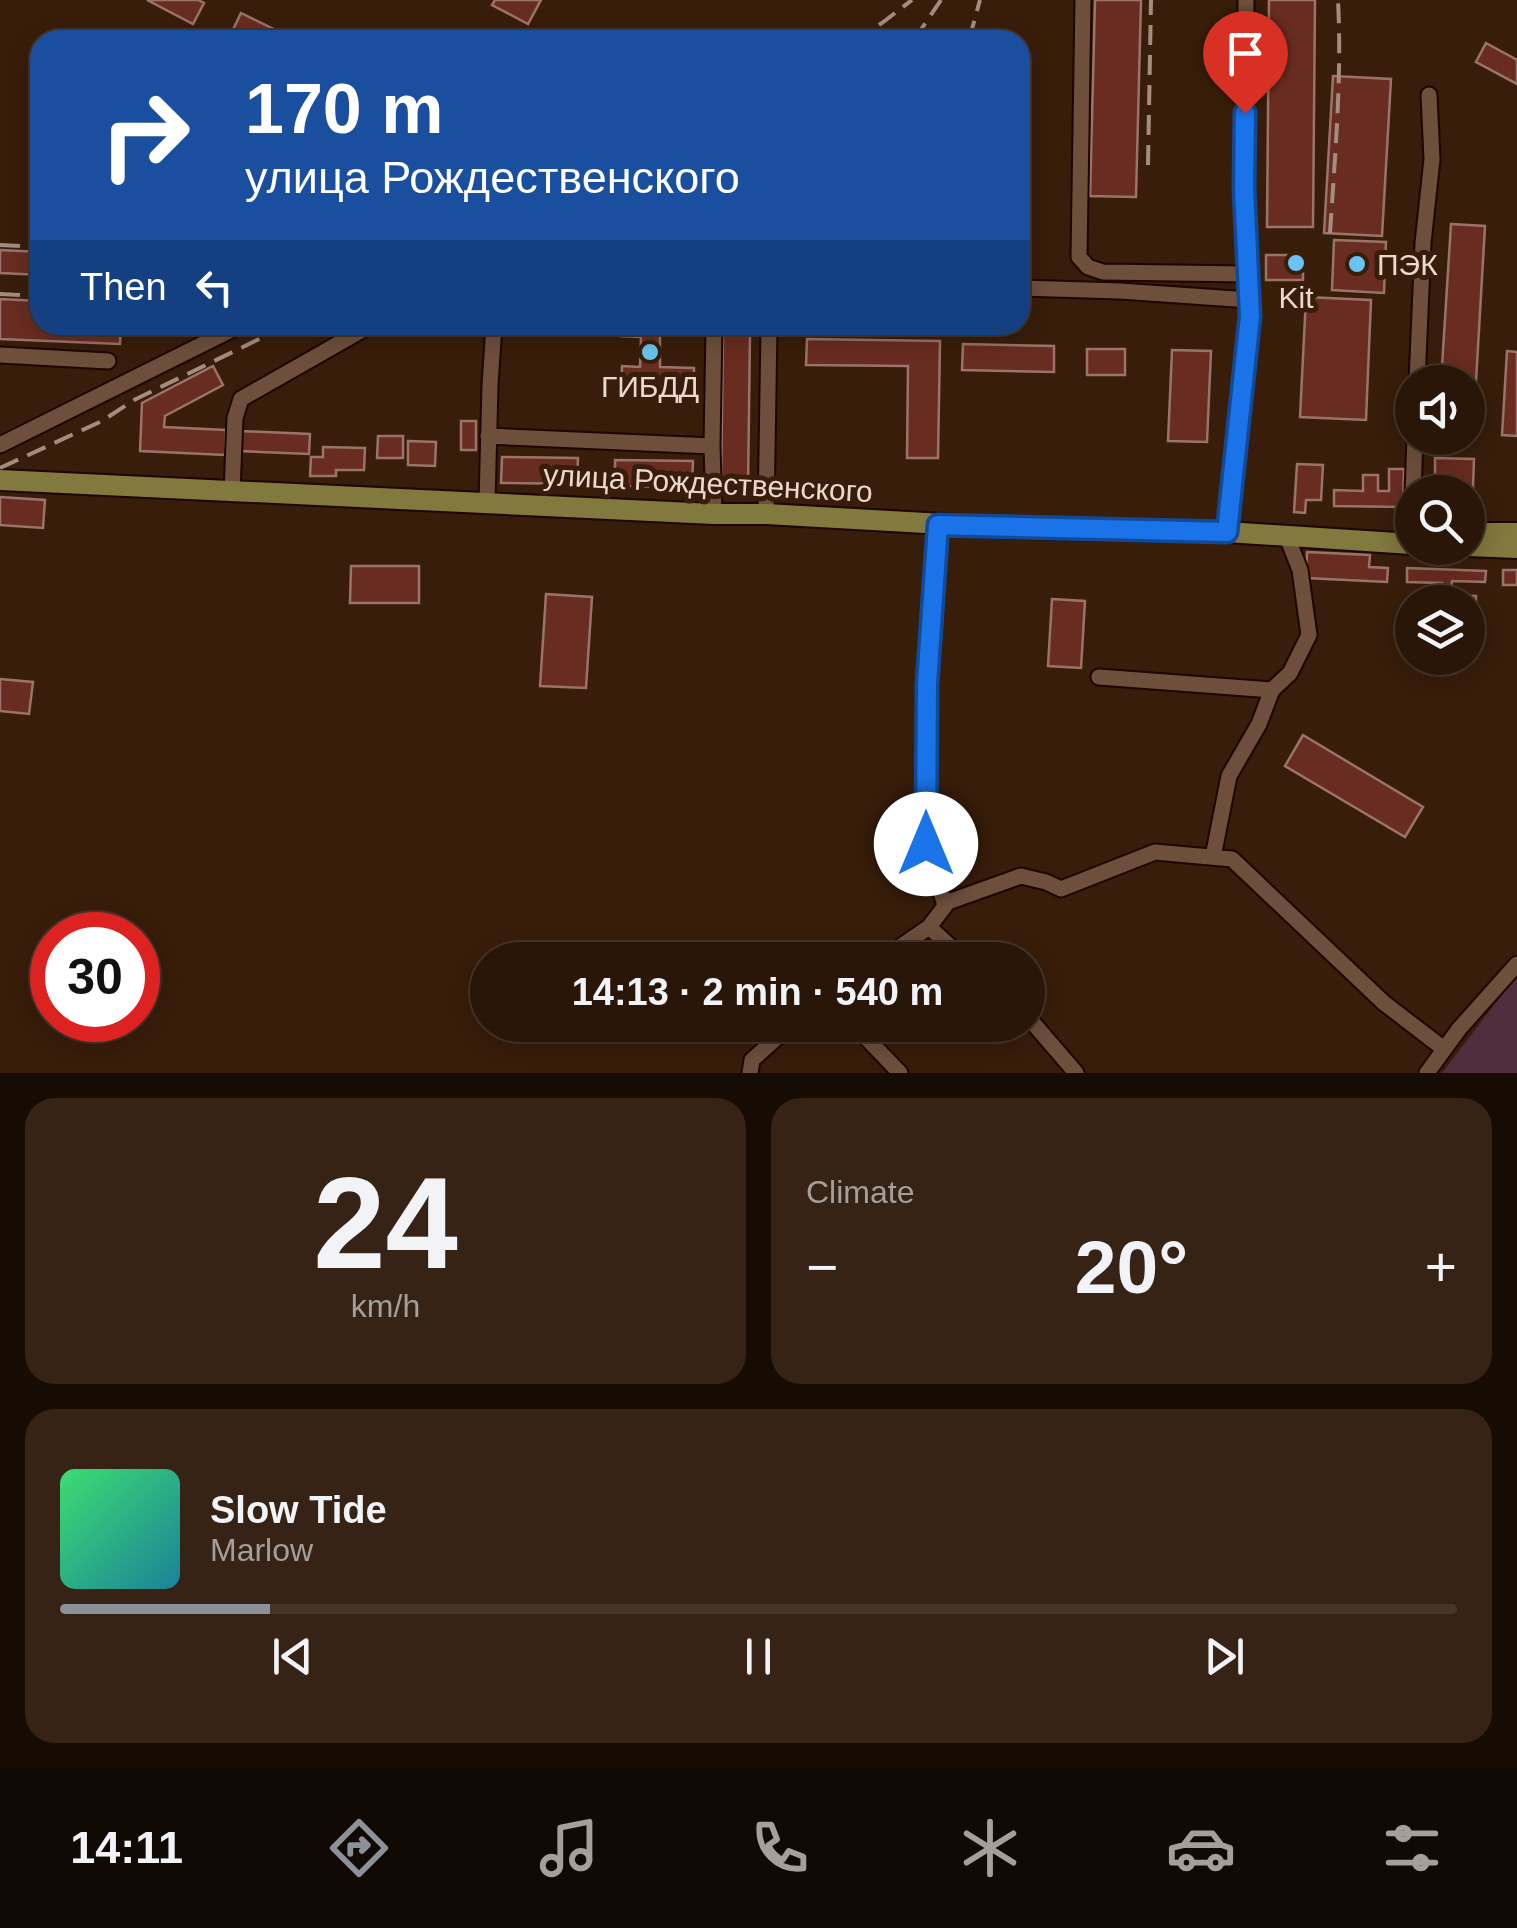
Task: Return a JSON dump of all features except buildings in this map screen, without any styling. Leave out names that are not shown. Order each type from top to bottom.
[{"type":"main road","name":"улица Рождественского","points":[[0,480],[938,525],[1227,532],[1395,543]]},
{"type":"main road","points":[[1227,532],[1395,532]]},
{"type":"main road","points":[[1485,532],[1517,533]]},
{"type":"main road","points":[[1485,547],[1517,548]]},
{"type":"street","points":[[1082,0],[1079,257],[1088,267],[1103,272],[1248,274]]},
{"type":"street","points":[[1227,532],[1250,300],[1244,188],[1246,0]]},
{"type":"street","points":[[1418,365],[1423,243],[1432,158],[1429,95]]},
{"type":"street","points":[[1030,288],[1250,300]]},
{"type":"street","points":[[0,445],[220,335]]},
{"type":"street","points":[[232,491],[235,418],[241,399],[353,335]]},
{"type":"street","points":[[487,502],[493,335]]},
{"type":"street","points":[[714,514],[716,335]]},
{"type":"street","points":[[766,514],[769,335]]},
{"type":"street","points":[[0,355],[108,361]]},
{"type":"street","points":[[488,436],[712,446]]},
{"type":"street","points":[[938,525],[927,684],[926,844],[945,906]]},
{"type":"street","points":[[1213,857],[1229,776],[1259,724],[1272,690],[1290,673],[1310,634],[1300,570],[1287,536]]},
{"type":"street","points":[[1099,677],[1272,690]]},
{"type":"street","points":[[907,942],[929,927],[948,902],[1021,876],[1061,889],[1155,852],[1232,859],[1384,1003],[1444,1049]]},
{"type":"street","points":[[929,927],[945,942]]},
{"type":"street","points":[[1428,1073],[1459,1029],[1517,964]]},
{"type":"street","points":[[1045,1037],[1076,1073]]},
{"type":"street","points":[[750,1073],[752,1060],[772,1042]]},
{"type":"street","points":[[870,1042],[900,1073]]},
{"type":"shaded area","points":[[1517,975],[1517,1073],[1442,1073]]},
{"type":"railway","points":[[870,30],[912,0]]},
{"type":"railway","points":[[921,30],[941,0]]},
{"type":"railway","points":[[972,30],[980,0]]},
{"type":"railway","points":[[1148,165],[1151,0]]},
{"type":"railway","points":[[1330,233],[1339,87],[1338,0]]},
{"type":"railway","points":[[0,245],[30,246]]},
{"type":"railway","points":[[0,294],[30,296]]},
{"type":"railway","points":[[0,468],[102,421],[134,400],[267,335]]},
{"type":"place","name":"Kit","points":[[1296,263]]},
{"type":"place","name":"ПЭК","points":[[1357,264]]},
{"type":"place","name":"ГИБДД","points":[[650,352]]},
{"type":"route","points":[[926,844],[927,684],[938,525],[1227,532],[1250,316],[1245,113]]}]
